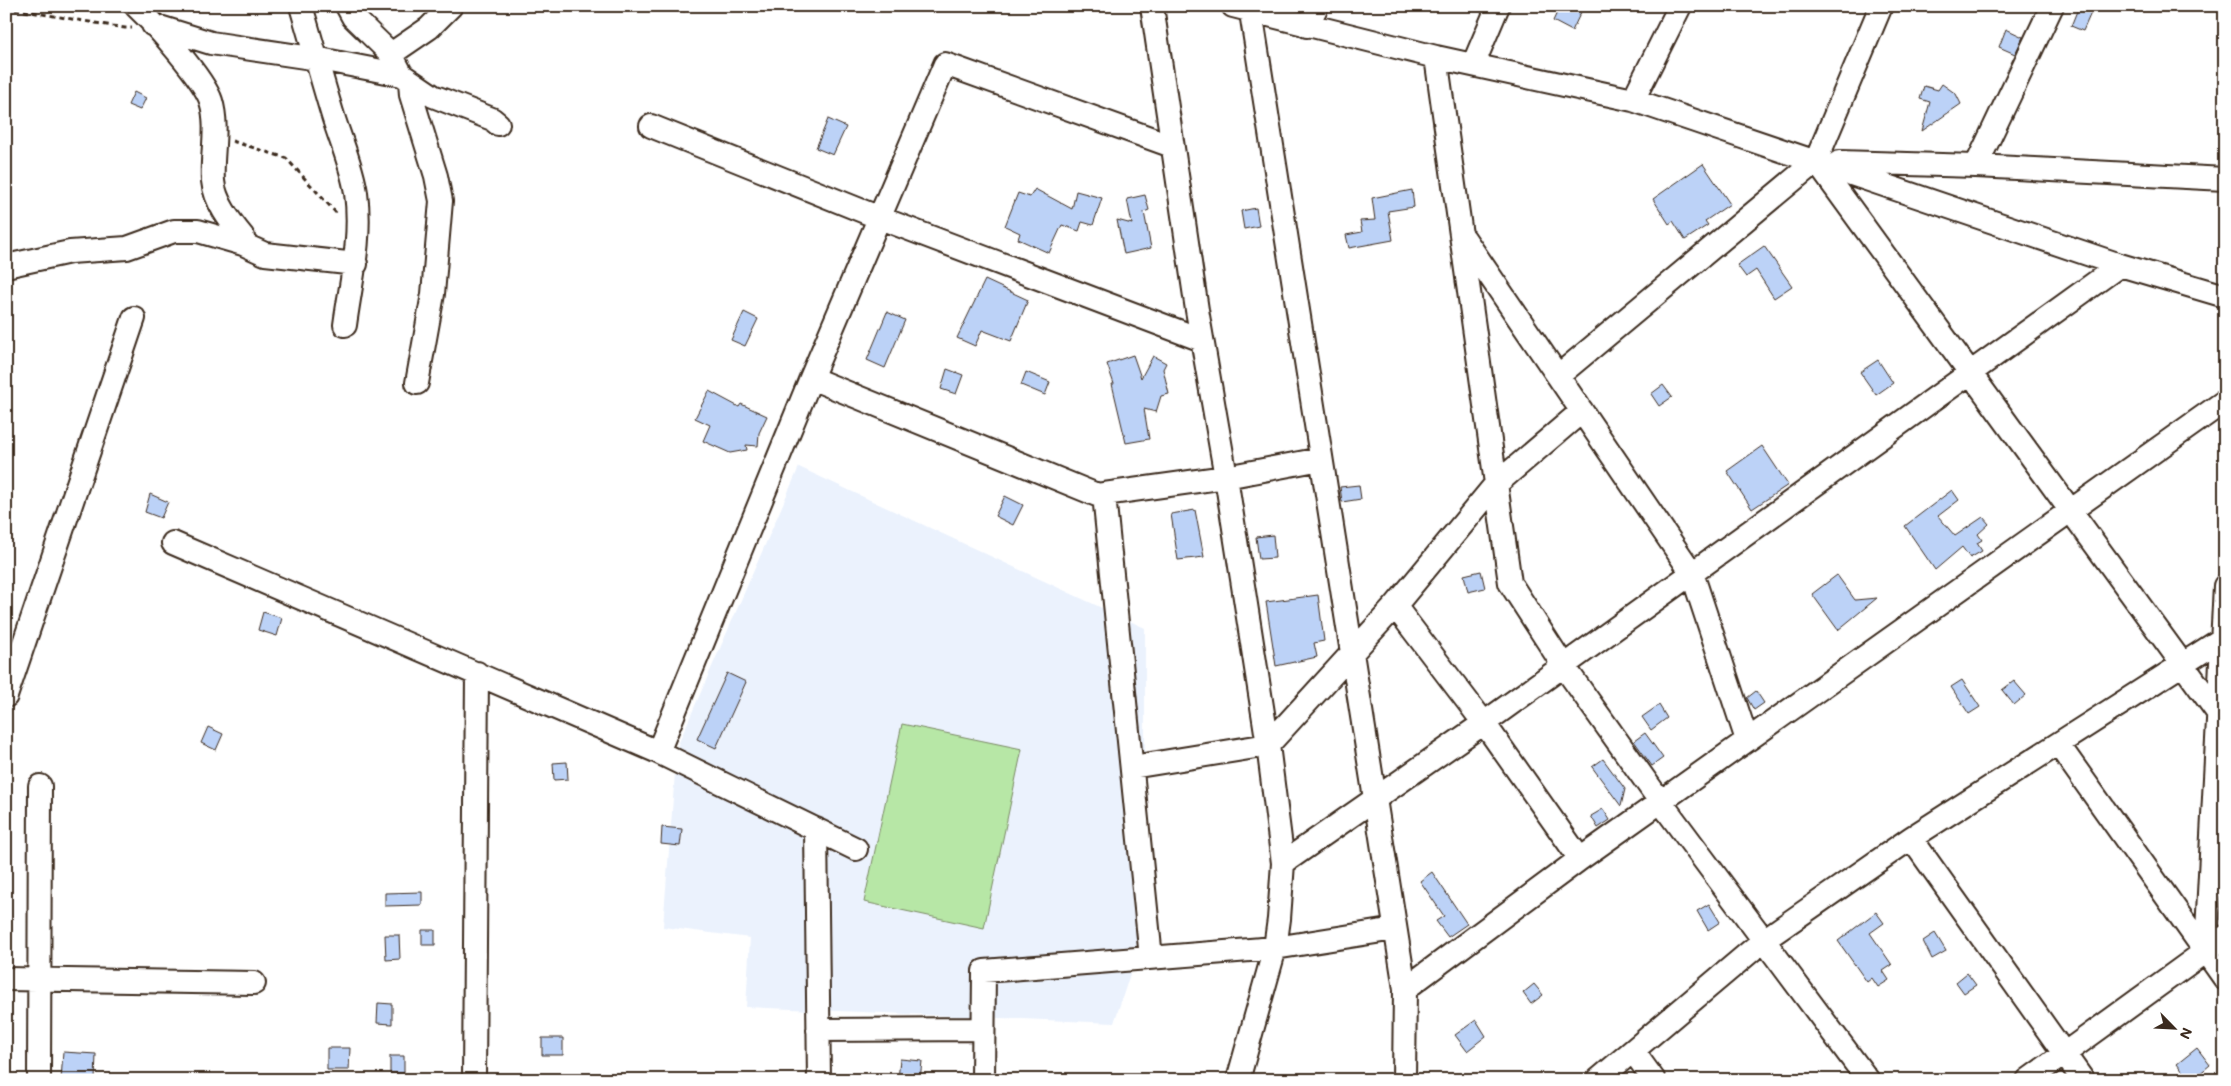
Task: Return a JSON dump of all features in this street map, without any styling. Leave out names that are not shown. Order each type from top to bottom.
[{"type":"street","points":[[136,6],[201,81],[211,100],[215,135],[213,182],[219,200],[229,219],[243,237],[243,244]]},
{"type":"street","points":[[301,6],[333,117],[349,160],[356,193],[358,233],[356,264],[346,325]]},
{"type":"street","points":[[347,6],[353,17],[391,54],[406,79],[436,176],[441,201],[433,294],[417,383]]},
{"type":"street","points":[[391,54],[429,28],[451,6]]},
{"type":"street","points":[[1152,6],[1202,340],[1226,476],[1268,745],[1284,863],[1280,919],[1275,948],[1238,1080]]},
{"type":"street","points":[[1307,26],[1317,6]]},
{"type":"street","points":[[1473,65],[1498,6]]},
{"type":"street","points":[[1633,100],[1680,6]]},
{"type":"street","points":[[1558,376],[1816,161],[1881,6]]},
{"type":"street","points":[[1976,166],[2052,6]]},
{"type":"street","points":[[1404,1080],[1405,989],[1321,459],[1245,8],[1307,26],[1436,57],[1633,100],[2120,265],[2225,296]]},
{"type":"street","points":[[153,25],[211,43],[317,59],[406,79],[433,96],[492,119],[498,124]]},
{"type":"street","points":[[1436,57],[1510,582],[1563,665],[1660,801],[1868,1080]]},
{"type":"street","points":[[658,752],[811,378],[945,64],[1172,146]]},
{"type":"street","points":[[651,126],[880,218],[1202,340]]},
{"type":"street","points":[[1816,161],[1976,166],[2225,179]]},
{"type":"street","points":[[1816,161],[2218,713]]},
{"type":"street","points":[[6,266],[70,252],[127,248],[174,231],[198,231],[243,244],[265,254],[356,264]]},
{"type":"street","points":[[1460,233],[1692,573],[1747,740]]},
{"type":"street","points":[[1284,863],[1484,723],[2120,265]]},
{"type":"street","points":[[6,696],[134,318]]},
{"type":"street","points":[[811,378],[1097,496],[1321,459]]},
{"type":"street","points":[[1405,989],[1660,801],[2225,401]]},
{"type":"street","points":[[1132,766],[1268,745],[1395,606],[1495,485],[1582,411]]},
{"type":"street","points":[[1104,495],[1151,958]]},
{"type":"street","points":[[173,543],[658,752],[856,849]]},
{"type":"street","points":[[2206,951],[2225,586]]},
{"type":"street","points":[[1395,606],[1484,723],[1580,859]]},
{"type":"street","points":[[1598,1080],[1764,940],[1911,838],[2222,639]]},
{"type":"street","points":[[474,1080],[477,673]]},
{"type":"street","points":[[2058,744],[2225,979]]},
{"type":"street","points":[[39,1080],[40,786]]},
{"type":"street","points":[[816,830],[819,1080]]},
{"type":"street","points":[[1911,838],[2083,1080]]},
{"type":"street","points":[[983,1080],[984,970],[1275,948],[1395,929]]},
{"type":"street","points":[[2028,1080],[2225,938]]},
{"type":"street","points":[[6,979],[254,984]]},
{"type":"street","points":[[818,1030],[982,1029]]},
{"type":"street","points":[[1633,1051],[1654,1080]]},
{"type":"path","points":[[672,6],[687,12]]},
{"type":"path","points":[[6,10],[77,19],[126,28],[153,25]]},
{"type":"path","points":[[215,135],[286,158],[319,195],[358,233]]},
{"type":"shaded area","points":[[799,467],[1145,628],[1145,928],[1114,1023],[746,1007],[750,938],[663,927],[677,747]]},
{"type":"green space","points":[[902,724],[1022,749],[984,928],[864,902]]},
{"type":"building","points":[[1560,6],[1570,6],[1581,12],[1572,31],[1553,21]]},
{"type":"building","points":[[2079,6],[2094,6],[2083,31],[2071,26]]},
{"type":"building","points":[[2006,29],[2023,37],[2015,54],[1999,47]]},
{"type":"building","points":[[1942,84],[1956,94],[1961,104],[1922,131],[1930,102],[1920,99],[1924,86],[1938,90]]},
{"type":"building","points":[[134,92],[146,98],[140,110],[128,105]]},
{"type":"building","points":[[828,119],[846,127],[833,155],[816,148]]},
{"type":"building","points":[[1703,164],[1730,204],[1705,221],[1708,225],[1685,240],[1673,221],[1669,224],[1653,199]]},
{"type":"building","points":[[1035,189],[1072,209],[1076,191],[1102,198],[1093,225],[1082,222],[1079,231],[1062,225],[1049,253],[1018,239],[1020,233],[1005,226],[1018,193],[1030,197]]},
{"type":"building","points":[[1412,190],[1414,207],[1388,211],[1393,240],[1349,248],[1346,235],[1362,232],[1360,221],[1375,220],[1372,198]]},
{"type":"building","points":[[1145,195],[1149,210],[1144,212],[1151,248],[1124,254],[1117,220],[1132,224],[1127,199]]},
{"type":"building","points":[[1256,208],[1259,226],[1244,229],[1241,211]]},
{"type":"building","points":[[1764,246],[1792,286],[1774,298],[1756,270],[1746,277],[1737,265]]},
{"type":"building","points":[[985,280],[1028,300],[1011,341],[982,330],[975,346],[957,338]]},
{"type":"building","points":[[744,312],[758,319],[745,346],[731,340]]},
{"type":"building","points":[[887,312],[905,320],[885,368],[867,360]]},
{"type":"building","points":[[1133,355],[1141,378],[1153,356],[1166,363],[1163,369],[1169,394],[1161,396],[1156,412],[1144,409],[1149,439],[1126,443],[1112,384],[1114,384],[1107,364]]},
{"type":"building","points":[[1878,360],[1893,383],[1876,395],[1860,372]]},
{"type":"building","points":[[947,369],[963,375],[956,394],[941,389]]},
{"type":"building","points":[[1026,372],[1050,382],[1045,395],[1021,385]]},
{"type":"building","points":[[1663,385],[1672,397],[1659,406],[1651,394]]},
{"type":"building","points":[[709,391],[739,407],[741,404],[767,416],[759,433],[758,446],[746,445],[747,450],[730,453],[703,441],[710,425],[695,418]]},
{"type":"building","points":[[1762,446],[1788,485],[1752,509],[1727,471]]},
{"type":"building","points":[[1359,485],[1361,499],[1342,502],[1340,487]]},
{"type":"building","points":[[1952,490],[1959,500],[1938,516],[1955,536],[1983,517],[1989,524],[1978,534],[1982,540],[1977,543],[1982,551],[1970,558],[1962,547],[1935,570],[1905,526]]},
{"type":"building","points":[[150,494],[168,502],[161,518],[145,512]]},
{"type":"building","points":[[1005,496],[1023,505],[1013,525],[995,516]]},
{"type":"building","points":[[1195,510],[1204,557],[1178,560],[1171,514]]},
{"type":"building","points":[[1273,535],[1275,558],[1259,559],[1256,537]]},
{"type":"building","points":[[1481,571],[1485,588],[1468,592],[1464,575]]},
{"type":"building","points":[[1837,575],[1855,600],[1877,598],[1838,630],[1812,594]]},
{"type":"building","points":[[1318,595],[1324,641],[1314,643],[1317,657],[1276,666],[1266,602]]},
{"type":"building","points":[[263,612],[282,618],[277,636],[258,630]]},
{"type":"building","points":[[727,673],[746,682],[716,748],[697,739]]},
{"type":"building","points":[[1962,680],[1980,707],[1969,714],[1951,687]]},
{"type":"building","points":[[2014,681],[2026,695],[2014,705],[2002,690]]},
{"type":"building","points":[[1756,691],[1764,703],[1754,710],[1747,698]]},
{"type":"building","points":[[1659,705],[1667,718],[1651,730],[1642,717]]},
{"type":"building","points":[[208,727],[223,734],[216,750],[201,743]]},
{"type":"building","points":[[1645,733],[1663,758],[1652,766],[1634,741]]},
{"type":"building","points":[[1603,759],[1625,789],[1621,806],[1592,767]]},
{"type":"building","points":[[567,762],[568,779],[554,780],[553,763]]},
{"type":"building","points":[[1603,809],[1610,820],[1598,828],[1591,816]]},
{"type":"building","points":[[662,827],[682,829],[680,846],[661,844]]},
{"type":"building","points":[[1432,872],[1467,924],[1448,937],[1436,921],[1444,916],[1420,881]]},
{"type":"building","points":[[422,892],[422,905],[385,906],[385,893]]},
{"type":"building","points":[[1709,904],[1720,922],[1708,930],[1697,911]]},
{"type":"building","points":[[1876,912],[1884,923],[1870,933],[1892,965],[1883,971],[1889,980],[1878,987],[1872,978],[1867,982],[1838,941]]},
{"type":"building","points":[[422,930],[435,930],[435,945],[422,945]]},
{"type":"building","points":[[1935,933],[1946,951],[1932,959],[1923,941]]},
{"type":"building","points":[[385,935],[399,935],[400,959],[386,960]]},
{"type":"building","points":[[1967,973],[1976,985],[1964,993],[1956,982]]},
{"type":"building","points":[[1534,984],[1543,995],[1531,1004],[1523,993]]},
{"type":"building","points":[[378,1003],[392,1004],[392,1024],[377,1023]]},
{"type":"building","points":[[1476,1020],[1486,1036],[1467,1051],[1455,1035]]},
{"type":"building","points":[[542,1038],[563,1038],[563,1055],[542,1055]]},
{"type":"building","points":[[327,1048],[350,1048],[349,1070],[327,1070]]},
{"type":"building","points":[[2197,1048],[2210,1065],[2192,1080],[2189,1080],[2177,1064]]},
{"type":"building","points":[[63,1052],[96,1054],[95,1080],[61,1080]]},
{"type":"building","points":[[390,1056],[404,1056],[404,1073],[390,1073]]},
{"type":"building","points":[[900,1059],[922,1061],[920,1080],[898,1080]]}]
